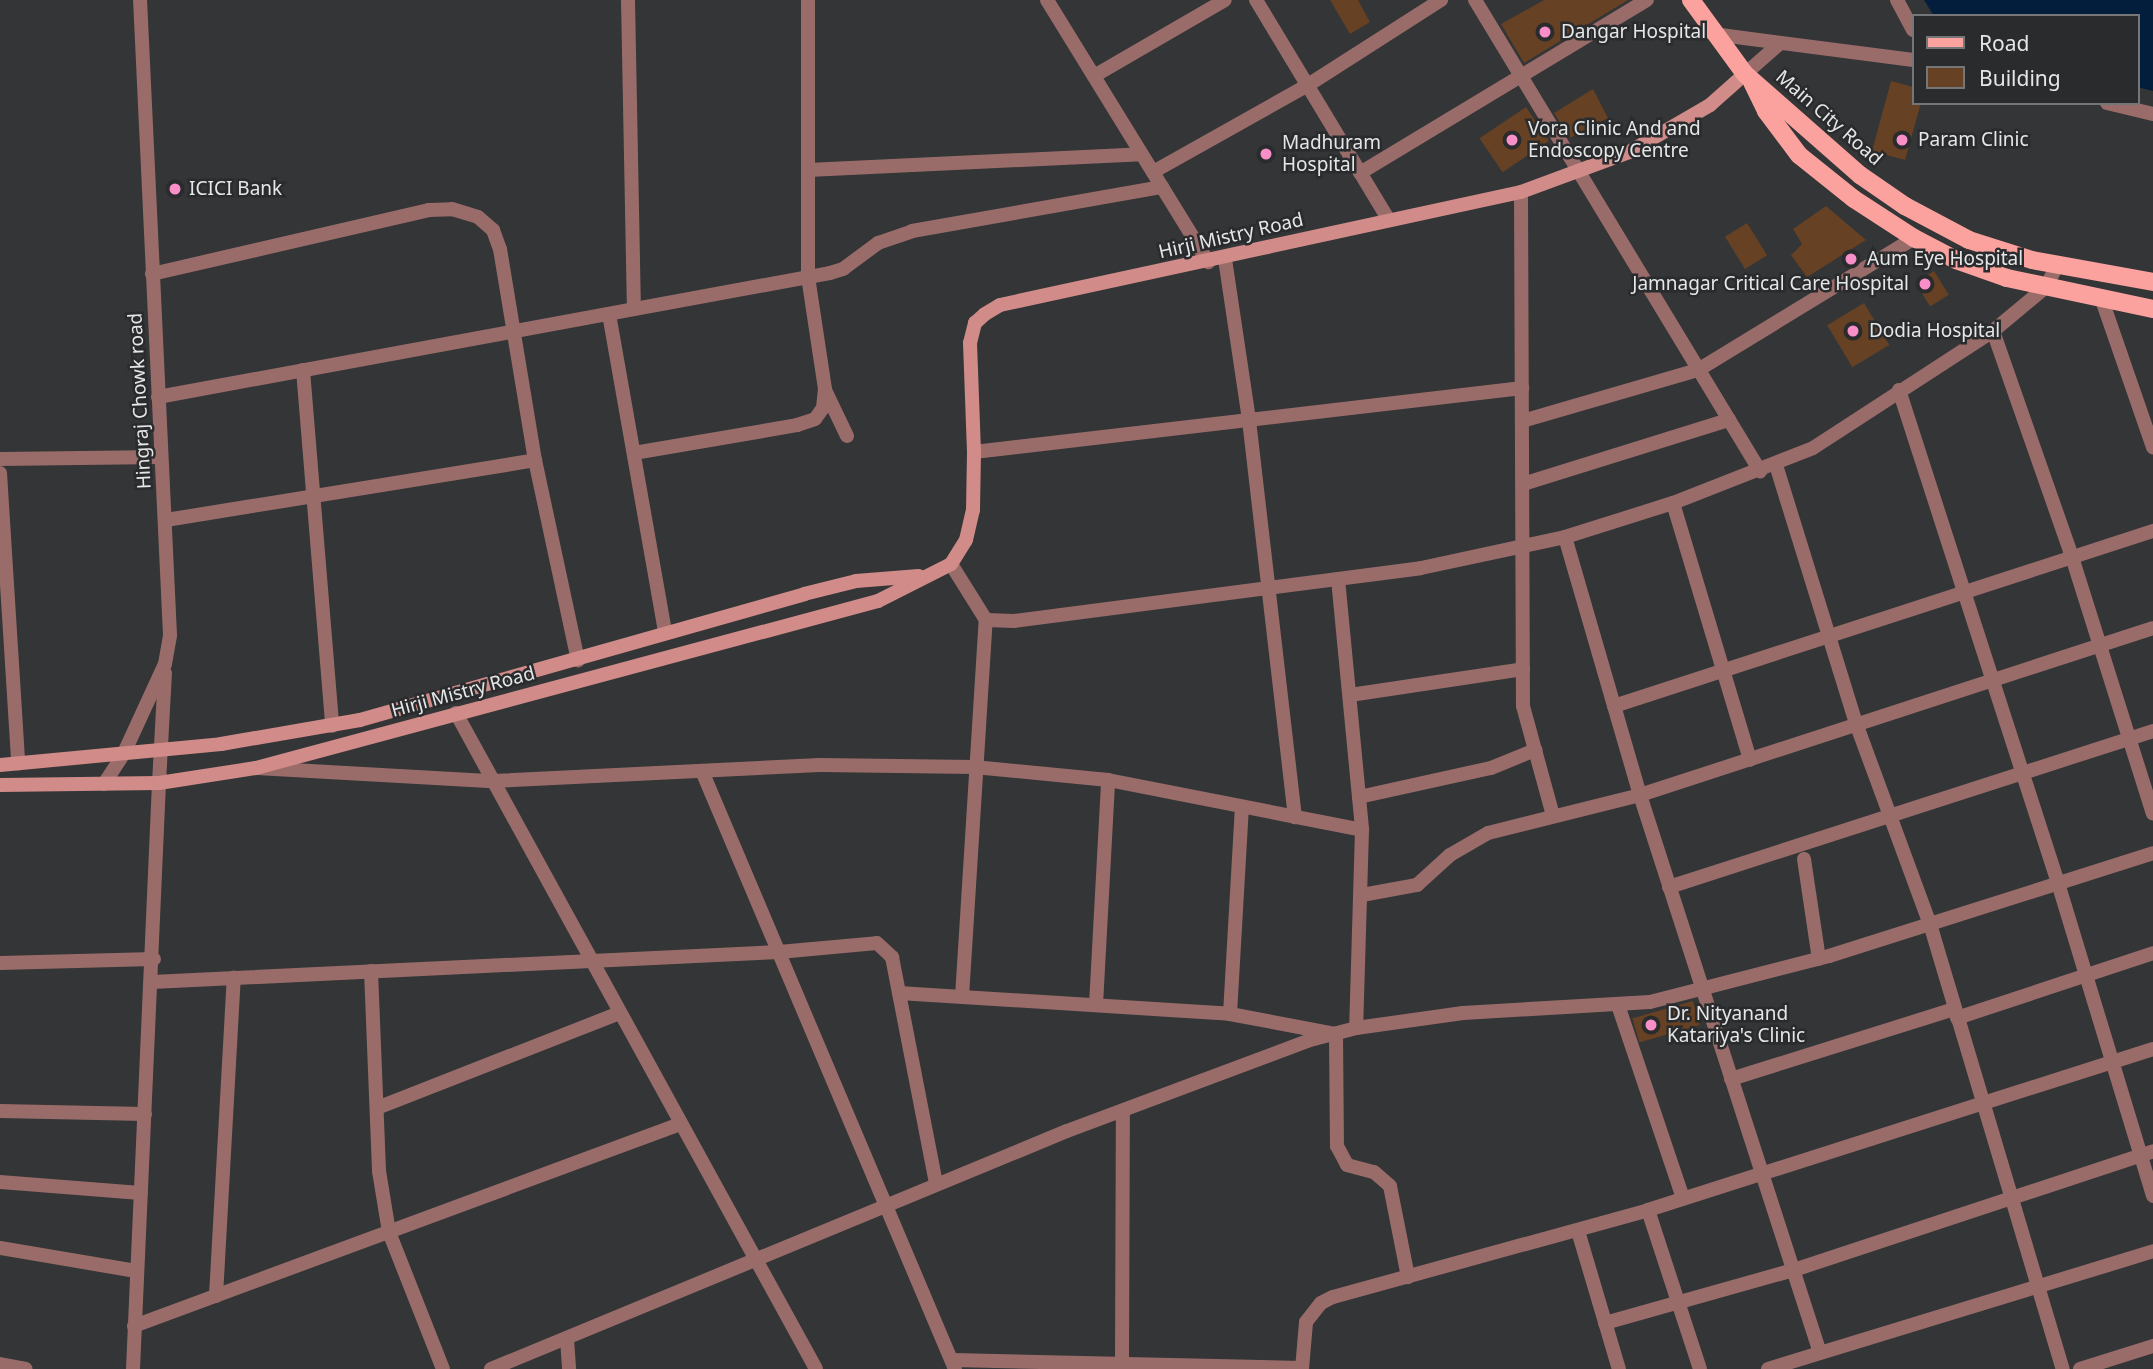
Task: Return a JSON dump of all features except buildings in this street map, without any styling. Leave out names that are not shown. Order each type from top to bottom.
[{"type":"main road","name":"Main City Road","points":[[1691,0],[1713,34],[1748,78],[1766,111],[1799,155],[1854,199],[1914,238],[1956,260],[2102,300],[2153,309]]},
{"type":"main road","name":"Main City Road","points":[[1748,78],[1860,175],[1905,206],[1969,240],[2057,265],[2153,282]]},
{"type":"main road","name":"Hirji Mistry Road","points":[[0,785],[159,783],[256,768],[878,601],[951,564],[966,540],[973,510],[970,343],[975,323],[985,314],[1000,305],[1225,259],[1388,219],[1521,192],[1629,152],[1710,105],[1748,78]]},
{"type":"main road","name":"Hirji Mistry Road","points":[[0,765],[162,749],[332,726],[578,660],[856,580],[923,576]]},
{"type":"street","name":"Hingraj Chowk road","points":[[104,784],[124,753],[165,664],[170,635],[140,0]]},
{"type":"street","points":[[628,0],[634,309]]},
{"type":"street","points":[[634,453],[797,425],[815,419],[823,408],[825,389],[807,277],[808,0]]},
{"type":"street","points":[[1047,0],[1208,262]]},
{"type":"street","points":[[1094,76],[1225,0]]},
{"type":"street","points":[[1256,0],[1388,219]]},
{"type":"street","points":[[1153,172],[1308,85],[1441,0]]},
{"type":"street","points":[[1475,0],[1759,471]]},
{"type":"street","points":[[1360,173],[1647,0]]},
{"type":"street","points":[[1897,0],[1912,28]]},
{"type":"street","points":[[1713,34],[1912,60]]},
{"type":"street","points":[[1748,78],[1779,44]]},
{"type":"street","points":[[2115,105],[2153,114]]},
{"type":"street","points":[[808,170],[1142,154]]},
{"type":"street","points":[[158,397],[807,277],[843,269],[878,243],[912,231],[1162,187]]},
{"type":"street","points":[[1521,192],[1524,706],[1553,816]]},
{"type":"street","points":[[152,274],[429,210],[452,209],[478,217],[492,230],[500,249],[511,332],[535,460],[578,660]]},
{"type":"street","points":[[1522,421],[1698,370],[1914,238]]},
{"type":"street","points":[[1225,259],[1249,420],[1295,817]]},
{"type":"street","points":[[986,620],[1079,614],[1421,568],[1565,537],[1672,503],[1776,465],[1813,448],[1993,331],[2046,286],[2057,265]]},
{"type":"street","points":[[2102,300],[2153,447]]},
{"type":"street","points":[[609,314],[665,633]]},
{"type":"street","points":[[1993,331],[2072,557],[2153,814]]},
{"type":"street","points":[[303,370],[332,726]]},
{"type":"street","points":[[974,452],[1522,388]]},
{"type":"street","points":[[825,389],[847,436]]},
{"type":"street","points":[[1899,390],[1964,591],[1989,680],[2058,883],[2113,1063],[2147,1153],[2153,1196]]},
{"type":"street","points":[[1522,484],[1729,420]]},
{"type":"street","points":[[0,459],[161,457]]},
{"type":"street","points":[[166,520],[535,460]]},
{"type":"street","points":[[1776,465],[1857,726],[1930,923],[2063,1369]]},
{"type":"street","points":[[0,473],[18,763]]},
{"type":"street","points":[[1672,503],[1750,760]]},
{"type":"street","points":[[1614,706],[2153,531]]},
{"type":"street","points":[[1565,537],[1640,795],[1820,1353]]},
{"type":"street","points":[[951,564],[986,620],[974,767],[962,997]]},
{"type":"street","points":[[1338,579],[1362,830],[1356,1028]]},
{"type":"street","points":[[1362,895],[1418,885],[1467,842],[1553,816],[1640,795],[2153,628]]},
{"type":"street","points":[[133,1369],[154,959],[165,664]]},
{"type":"street","points":[[1350,695],[1524,669]]},
{"type":"street","points":[[456,713],[816,1369]]},
{"type":"street","points":[[1669,887],[2153,731]]},
{"type":"street","points":[[1359,797],[1491,768],[1535,750]]},
{"type":"street","points":[[256,768],[492,781],[820,765],[974,767],[1108,780],[1362,830]]},
{"type":"street","points":[[702,771],[954,1365],[1122,1364],[1302,1369],[1306,1322],[1321,1303],[1648,1210],[2153,1049]]},
{"type":"street","points":[[1096,1005],[1108,780]]},
{"type":"street","points":[[1230,1014],[1242,807]]},
{"type":"street","points":[[491,1369],[936,1184],[1122,1111],[1336,1034],[1356,1028],[1463,1013],[1618,1005],[1702,990],[1819,958],[2153,853]]},
{"type":"street","points":[[1804,859],[1819,958]]},
{"type":"street","points":[[152,982],[779,952],[877,943],[892,957],[936,1184]]},
{"type":"street","points":[[1731,1079],[2153,953]]},
{"type":"street","points":[[0,963],[154,959]]},
{"type":"street","points":[[372,971],[379,1171],[389,1232],[443,1369]]},
{"type":"street","points":[[216,1296],[234,978]]},
{"type":"street","points":[[899,993],[1230,1014],[1336,1034]]},
{"type":"street","points":[[1618,1005],[1683,1198]]},
{"type":"street","points":[[377,1108],[619,1013]]},
{"type":"street","points":[[1336,1034],[1338,1146],[1347,1165],[1374,1172],[1390,1186],[1408,1277]]},
{"type":"street","points":[[0,1111],[145,1114]]},
{"type":"street","points":[[1122,1111],[1122,1364]]},
{"type":"street","points":[[134,1326],[680,1124]]},
{"type":"street","points":[[1605,1324],[1794,1270],[2147,1153]]},
{"type":"street","points":[[0,1182],[141,1193]]},
{"type":"street","points":[[1648,1210],[1700,1369]]},
{"type":"street","points":[[1578,1231],[1619,1369]]},
{"type":"street","points":[[0,1248],[136,1271]]},
{"type":"street","points":[[1768,1369],[2153,1251]]},
{"type":"street","points":[[567,1339],[569,1369]]},
{"type":"street","points":[[2080,1369],[2153,1346]]},
{"type":"street","points":[[0,1364],[26,1369]]},
{"type":"water","points":[[1924,0],[2153,0],[2153,91],[2139,88],[2139,14],[1933,14]]},
{"type":"place","name":"Dangar Hospital","points":[[1545,32]]},
{"type":"place","name":"Vora Clinic And and Endoscopy Centre","points":[[1512,140]]},
{"type":"place","name":"Param Clinic","points":[[1902,140]]},
{"type":"place","name":"Madhuram Hospital","points":[[1266,154]]},
{"type":"place","name":"ICICI Bank","points":[[175,189]]},
{"type":"place","name":"Aum Eye Hospital","points":[[1851,259]]},
{"type":"place","name":"Jamnagar Critical Care Hospital","points":[[1925,284]]},
{"type":"place","name":"Dodia Hospital","points":[[1853,331]]},
{"type":"place","name":"Dr. Nityanand Katariya's Clinic","points":[[1651,1025]]}]
